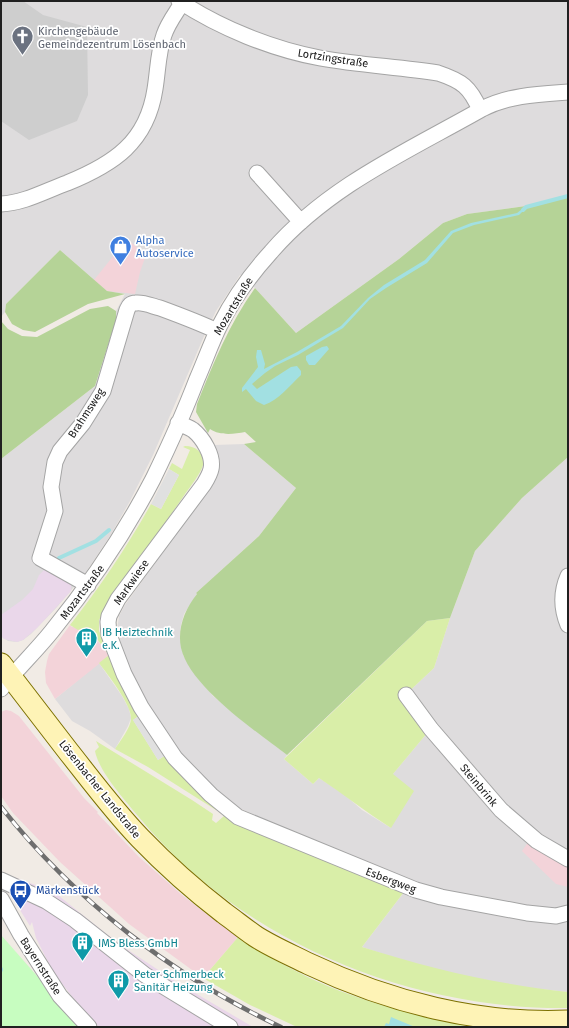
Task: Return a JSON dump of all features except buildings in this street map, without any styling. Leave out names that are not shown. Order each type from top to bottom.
[{"type":"main road","name":"Lösenbacher Landstraße","points":[[4,677],[141,839],[204,897],[255,936],[329,974],[383,994],[414,1003],[494,1019],[540,1022],[568,1021]]},
{"type":"street","name":"Lortzingstraße","points":[[180,2],[225,26],[263,43],[320,58],[422,70],[456,79],[470,91],[480,110]]},
{"type":"street","points":[[1,204],[17,203],[88,174],[114,159],[126,148],[140,132],[146,119],[155,90],[159,59],[164,37],[180,2]]},
{"type":"street","name":"Mozartstraße","points":[[4,677],[52,632],[88,585],[125,531],[153,479],[217,330],[235,300],[271,251],[300,222],[321,205],[370,171],[480,110],[493,104],[517,97],[568,92]]},
{"type":"street","points":[[257,173],[300,222]]},
{"type":"street","name":"Brahmsweg","points":[[88,585],[40,558],[54,511],[51,487],[55,462],[60,451],[83,423],[103,391],[127,310],[130,305],[137,302],[179,314],[217,330]]},
{"type":"street","name":"Markwiese","points":[[178,423],[194,430],[204,444],[211,460],[212,467],[204,484],[118,599],[109,616],[109,635],[124,674],[157,732],[175,758],[211,796],[226,807]]},
{"type":"street","points":[[568,576],[562,594],[563,610],[568,624]]},
{"type":"street","name":"Steinbrink","points":[[406,695],[432,729],[501,810],[537,841],[568,859]]},
{"type":"street","name":"Esbergweg","points":[[226,807],[238,817],[253,824],[416,890],[441,897],[527,913],[556,916],[568,913]]},
{"type":"street","points":[[1,880],[46,901],[75,920],[145,975],[230,1027]]},
{"type":"street","name":"Bayernstraße","points":[[1,899],[21,935],[60,996],[89,1027]]},
{"type":"shaded area","points":[[1,1],[568,1],[568,195],[526,206],[467,214],[443,223],[399,259],[296,333],[255,288],[240,275],[216,311],[153,455],[130,501],[110,536],[84,575],[57,607],[31,634],[23,640],[17,642],[8,641],[1,636],[1,459],[95,386],[116,320],[116,311],[125,294],[107,291],[60,250],[6,304],[5,312],[1,317]]},
{"type":"shaded area","points":[[1,1],[23,1],[43,15],[87,27],[88,95],[77,121],[29,140],[1,121]]},
{"type":"shaded area","name":"Alpha Autoservice","points":[[127,239],[146,255],[135,294],[107,291],[94,280]]},
{"type":"shaded area","points":[[244,444],[296,488],[259,536],[196,593],[197,594],[184,614],[181,625],[181,647],[184,657],[213,696],[287,755],[284,759],[313,784],[319,778],[345,795],[362,810],[391,828],[393,774],[428,732],[402,698],[434,668],[450,618],[475,551],[522,498],[568,457],[568,992],[522,987],[459,975],[402,960],[362,947],[411,883],[235,806],[202,778],[171,742],[137,687],[119,642],[117,630],[119,616],[125,605],[156,562],[154,560],[216,451],[214,445]]},
{"type":"shaded area","points":[[169,469],[179,475],[161,509],[151,504]]},
{"type":"shaded area","points":[[46,568],[68,581],[71,584],[71,591],[37,628],[23,640],[17,642],[4,639],[1,636],[1,615],[22,600],[33,589],[39,575]]},
{"type":"shaded area","points":[[70,625],[72,627],[88,627],[109,656],[55,699],[46,683],[45,672],[47,661],[49,654]]},
{"type":"shaded area","points":[[99,663],[122,696],[129,709],[131,718],[115,749],[90,731],[72,721],[55,699]]},
{"type":"shaded area","points":[[6,710],[19,716],[84,798],[139,857],[182,895],[239,936],[203,978],[129,924],[60,862],[13,813],[1,796],[1,712]]},
{"type":"shaded area","points":[[140,715],[166,755],[158,760],[133,720]]},
{"type":"shaded area","points":[[529,841],[568,864],[568,887],[556,884],[522,851]]},
{"type":"shaded area","points":[[1,872],[54,892],[119,944],[178,983],[253,1027],[99,1027],[77,1003],[53,972],[36,938],[32,922],[30,926],[1,879]]},
{"type":"green space","points":[[568,195],[568,457],[522,498],[475,551],[450,618],[427,621],[287,755],[242,721],[210,693],[187,663],[180,641],[183,619],[197,594],[196,593],[259,536],[296,488],[244,444],[256,442],[245,432],[223,434],[210,429],[208,433],[196,412],[197,404],[203,389],[229,330],[255,288],[296,333],[399,259],[443,223],[467,214],[526,206]]},
{"type":"green space","points":[[60,250],[107,291],[125,294],[88,304],[35,332],[23,330],[12,324],[5,312],[6,304]]},
{"type":"green space","points":[[108,306],[116,311],[116,320],[95,386],[1,459],[1,321],[8,329],[22,336],[37,337],[90,309]]},
{"type":"green space","points":[[183,447],[193,447],[199,451],[203,461],[202,468],[198,476],[107,605],[99,620],[99,631],[140,715],[133,720],[158,760],[166,755],[219,806],[216,810],[148,767],[115,749],[131,722],[130,712],[118,690],[99,663],[109,655],[88,627],[78,630],[70,625],[113,566],[151,504],[161,509],[179,475],[169,469],[172,463],[182,469],[190,450]]},
{"type":"green space","points":[[450,618],[434,668],[402,698],[428,732],[393,774],[414,791],[391,828],[319,778],[313,784],[284,759],[427,621]]},
{"type":"green space","points":[[96,741],[213,814],[212,820],[216,823],[224,816],[404,892],[362,947],[464,975],[515,985],[568,992],[568,1008],[508,1005],[448,996],[389,981],[332,960],[277,932],[226,899],[179,860],[138,816],[107,777],[97,759],[95,751],[99,747]]},
{"type":"green space","points":[[1,935],[82,1027],[1,1027]]},
{"type":"green space","points":[[239,936],[242,941],[278,962],[340,991],[405,1012],[473,1027],[297,1027],[250,1005],[203,978]]},
{"type":"water","points":[[526,206],[526,208],[519,215],[474,225],[453,233],[427,263],[370,299],[343,328],[298,355],[275,366],[252,384],[257,389],[291,367],[297,366],[301,371],[301,375],[274,400],[264,405],[256,401],[246,389],[242,392],[242,388],[258,367],[256,357],[257,350],[261,350],[265,364],[264,369],[297,352],[341,326],[368,298],[384,285],[425,260],[451,231],[471,223],[517,213]]},
{"type":"water","points":[[327,346],[329,349],[315,365],[309,365],[306,360],[306,356],[322,347]]},
{"type":"water","points":[[391,1017],[415,1027],[384,1027],[386,1023],[389,1024]]},
{"type":"waterway","points":[[523,210],[526,207],[568,196]]},
{"type":"waterway","points":[[59,558],[96,541],[109,530]]},
{"type":"railway","points":[[1,807],[61,874],[128,933],[164,960],[202,984],[241,1007],[281,1027]]},
{"type":"place","name":"Kirchengebäude Gemeindezentrum Lösenbach","points":[[23,56]]},
{"type":"place","name":"Alpha Autoservice","points":[[121,266]]},
{"type":"place","name":"IB Heiztechnik e.K.","points":[[87,658]]},
{"type":"place","name":"Märkenstück","points":[[20,910]]},
{"type":"place","name":"IMS Bless GmbH","points":[[83,962]]},
{"type":"place","name":"Peter Schmerbeck Sanitär Heizung","points":[[119,1000]]}]
